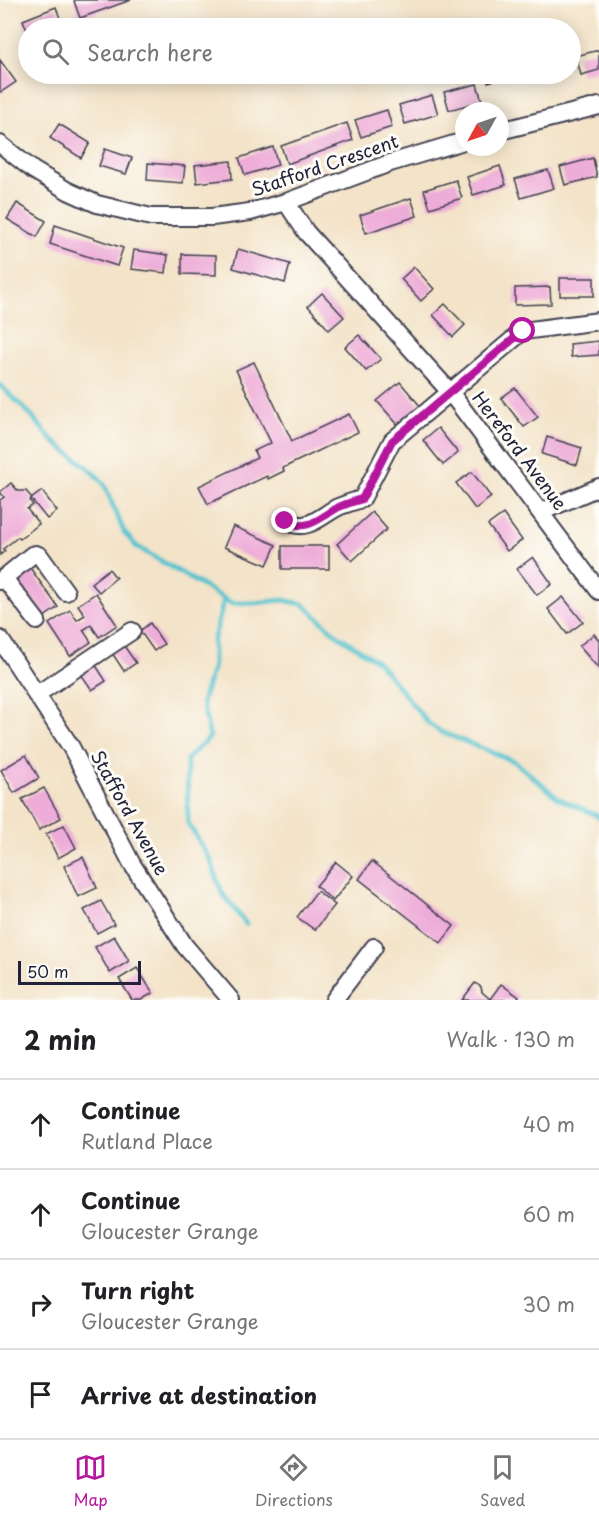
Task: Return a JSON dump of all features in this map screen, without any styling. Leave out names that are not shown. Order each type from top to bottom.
[{"type":"street","points":[[509,129],[599,106]]},
{"type":"street","name":"Stafford Crescent","points":[[0,144],[33,170],[68,191],[97,204],[151,217],[212,217],[250,212],[286,202],[390,164],[455,144]]},
{"type":"street","name":"Hereford Avenue","points":[[286,202],[306,232],[450,392],[599,591]]},
{"type":"street","points":[[285,521],[292,525],[312,524],[337,508],[362,499],[392,441],[523,331],[599,321]]},
{"type":"street","points":[[541,512],[599,487]]},
{"type":"street","points":[[37,621],[2,579],[36,554],[40,556],[66,592]]},
{"type":"street","points":[[36,695],[132,631]]},
{"type":"street","name":"Stafford Avenue","points":[[0,640],[71,747],[132,864],[185,946],[231,1000]]},
{"type":"street","points":[[334,1000],[374,947]]},
{"type":"building","points":[[131,0],[80,18],[74,1]]},
{"type":"building","points":[[56,7],[60,18],[28,18]]},
{"type":"building","points":[[599,50],[599,70],[581,75],[581,55]]},
{"type":"building","points":[[0,60],[16,82],[1,92],[0,91]]},
{"type":"building","points":[[477,84],[482,101],[455,102],[455,108],[449,110],[444,92]]},
{"type":"building","points":[[432,95],[438,114],[405,124],[399,105]]},
{"type":"building","points":[[387,110],[392,127],[361,137],[355,120]]},
{"type":"building","points":[[347,123],[353,140],[287,164],[281,146]]},
{"type":"building","points":[[59,124],[90,143],[81,158],[50,138]]},
{"type":"building","points":[[273,147],[278,165],[245,175],[239,158]]},
{"type":"building","points":[[105,149],[132,158],[126,174],[99,166]]},
{"type":"building","points":[[593,158],[597,177],[565,185],[560,167]]},
{"type":"building","points":[[231,161],[232,179],[197,183],[195,165]]},
{"type":"building","points":[[148,163],[185,166],[183,183],[147,180]]},
{"type":"building","points":[[500,166],[506,185],[473,195],[467,177]]},
{"type":"building","points":[[548,170],[554,188],[521,198],[515,179]]},
{"type":"building","points":[[456,180],[462,198],[430,208],[424,190]]},
{"type":"building","points":[[411,198],[417,216],[366,233],[360,215]]},
{"type":"building","points":[[17,203],[46,221],[37,237],[7,219]]},
{"type":"building","points":[[55,225],[123,248],[117,266],[50,244]]},
{"type":"building","points":[[238,249],[290,264],[285,283],[233,268]]},
{"type":"building","points":[[134,250],[168,255],[166,273],[131,269]]},
{"type":"building","points":[[182,254],[216,255],[216,275],[182,274]]},
{"type":"building","points":[[414,267],[434,289],[421,301],[401,279]]},
{"type":"building","points":[[560,278],[594,278],[594,296],[560,296]]},
{"type":"building","points":[[550,287],[551,304],[515,305],[515,288]]},
{"type":"building","points":[[322,293],[344,317],[329,330],[308,306]]},
{"type":"building","points":[[445,304],[465,325],[453,337],[433,315]]},
{"type":"building","points":[[359,335],[381,359],[366,371],[345,347]]},
{"type":"building","points":[[599,341],[599,355],[571,357],[570,344]]},
{"type":"building","points":[[254,362],[292,441],[349,414],[358,432],[283,468],[284,471],[268,479],[267,476],[208,504],[199,486],[257,458],[254,451],[271,443],[236,370]]},
{"type":"building","points":[[400,382],[421,407],[399,426],[377,401]]},
{"type":"building","points":[[515,388],[538,417],[524,427],[501,398]]},
{"type":"building","points":[[438,428],[458,453],[443,465],[423,440]]},
{"type":"building","points":[[547,437],[582,448],[577,465],[542,454]]},
{"type":"building","points":[[472,472],[491,497],[475,509],[456,483]]},
{"type":"building","points":[[11,483],[18,491],[26,491],[32,498],[30,501],[33,505],[27,509],[39,524],[20,539],[18,537],[3,549],[5,551],[0,555],[0,500],[4,497],[0,492]]},
{"type":"building","points":[[42,491],[57,511],[47,519],[31,499]]},
{"type":"building","points":[[372,512],[387,529],[352,561],[337,544]]},
{"type":"building","points":[[503,514],[522,540],[507,551],[488,525]]},
{"type":"building","points":[[233,526],[276,545],[267,565],[224,547]]},
{"type":"building","points":[[282,546],[329,546],[329,569],[282,569]]},
{"type":"building","points":[[533,557],[552,584],[537,595],[517,569]]},
{"type":"building","points":[[28,565],[58,607],[40,620],[10,578]]},
{"type":"building","points":[[109,569],[116,578],[99,592],[91,583]]},
{"type":"building","points":[[96,593],[117,625],[99,637],[91,625],[83,630],[91,642],[70,656],[49,624],[70,610],[77,620],[85,615],[78,605]]},
{"type":"building","points":[[563,597],[583,622],[567,634],[548,609]]},
{"type":"building","points":[[150,623],[164,644],[154,651],[140,631]]},
{"type":"building","points":[[594,634],[599,640],[599,669],[579,646]]},
{"type":"building","points":[[122,643],[136,663],[124,671],[110,650]]},
{"type":"building","points":[[95,664],[106,681],[92,690],[81,674]]},
{"type":"building","points":[[26,755],[39,778],[14,793],[1,770]]},
{"type":"building","points":[[44,788],[61,818],[39,830],[22,799]]},
{"type":"building","points":[[64,825],[76,848],[58,858],[46,834]]},
{"type":"building","points":[[83,857],[97,888],[78,897],[64,866]]},
{"type":"building","points":[[372,861],[454,926],[441,943],[359,879]]},
{"type":"building","points":[[336,862],[353,876],[333,901],[316,886]]},
{"type":"building","points":[[317,891],[335,905],[315,930],[297,917]]},
{"type":"building","points":[[101,901],[114,924],[97,933],[84,910]]},
{"type":"building","points":[[114,936],[129,961],[110,973],[95,947]]},
{"type":"building","points":[[137,968],[153,993],[141,1000],[132,1000],[119,979]]},
{"type":"building","points":[[475,983],[490,999],[501,984],[519,997],[517,1000],[462,1000]]},
{"type":"waterway","points":[[0,385],[53,441],[91,470],[104,484],[124,532],[136,546],[231,603],[283,600],[303,604],[336,634],[378,662],[428,723],[441,732],[514,761],[558,798],[599,818]]},
{"type":"waterway","points":[[224,600],[213,642],[213,666],[202,702],[210,737],[187,759],[188,823],[211,861],[222,893],[246,924]]},
{"type":"route","points":[[285,521],[292,525],[312,524],[337,508],[362,499],[392,441],[523,331]]}]
